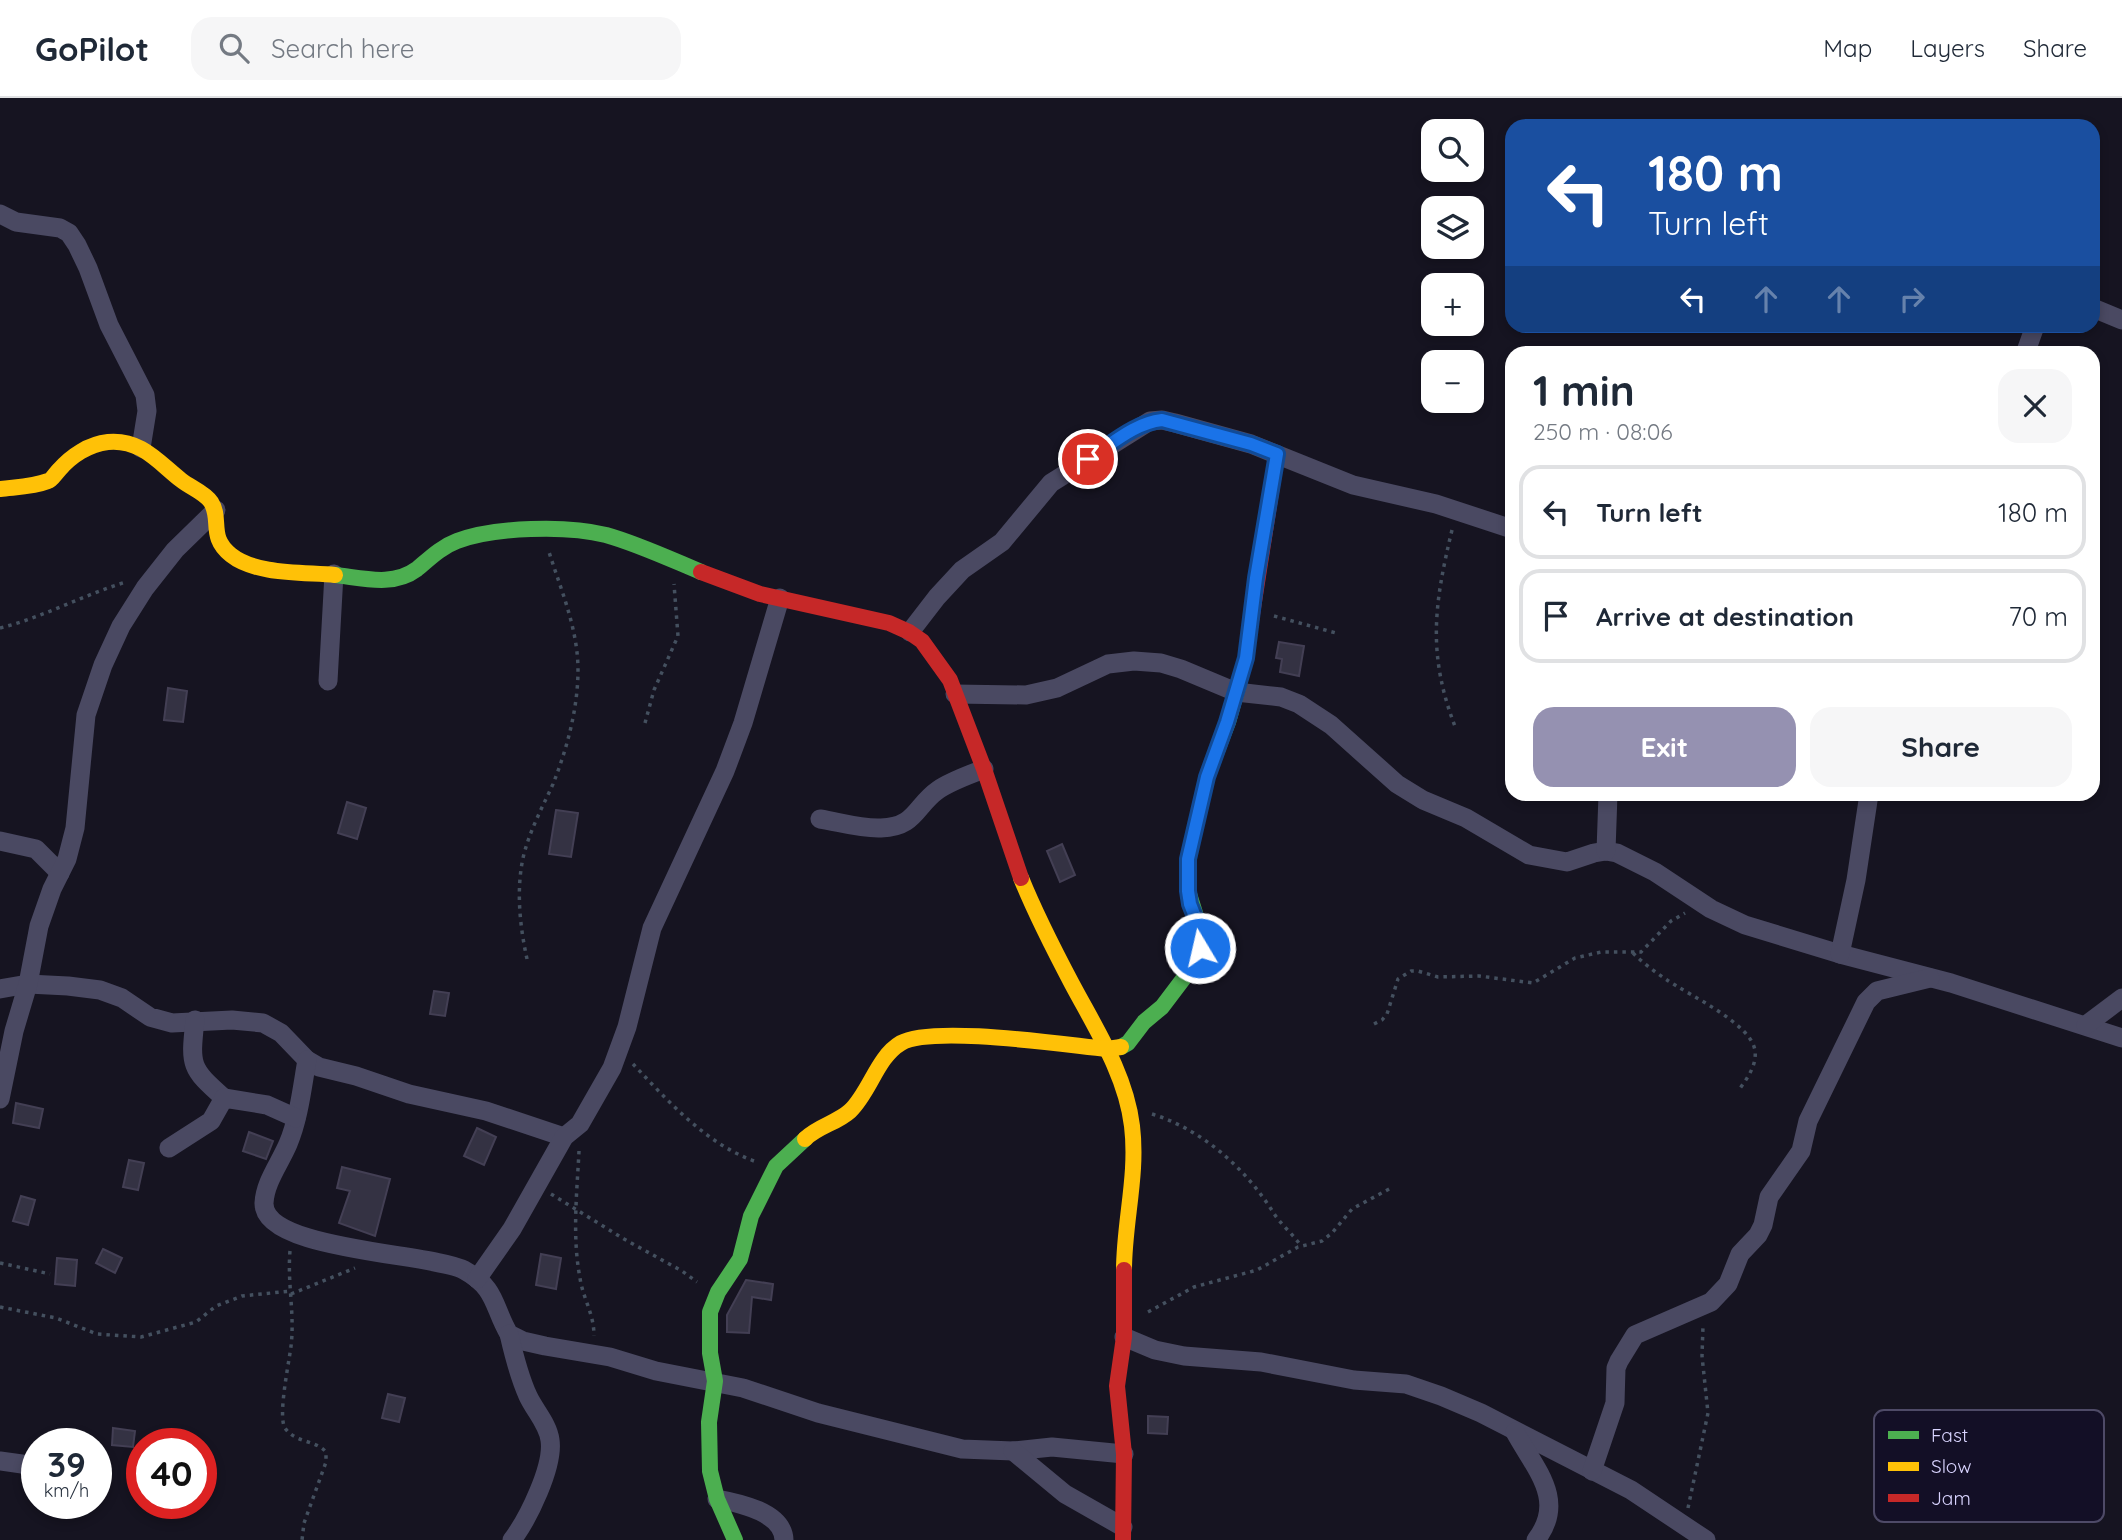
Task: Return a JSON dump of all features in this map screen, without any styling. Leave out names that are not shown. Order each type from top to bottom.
[{"type":"street","points":[[0,214],[16,222],[60,228],[69,233],[77,245],[109,325],[145,394],[147,411],[141,449]]},
{"type":"street","points":[[2100,311],[2122,320]]},
{"type":"street","points":[[910,632],[962,570],[1002,542],[1051,483],[1150,421],[1162,420],[1251,444],[1353,485],[1505,523]]},
{"type":"street","points":[[0,489],[50,481],[77,452],[110,442],[148,451],[184,482],[198,489],[216,510],[215,527],[223,551],[237,561],[275,571],[391,580],[407,577],[436,553],[454,543],[491,534],[573,530],[605,535],[732,585],[882,621],[910,632],[942,665],[984,769],[1034,911],[1107,1049],[1125,1093],[1132,1126],[1134,1163],[1124,1264],[1129,1339],[1117,1386],[1124,1454],[1124,1534]]},
{"type":"street","points":[[735,1540],[717,1499],[710,1471],[709,1422],[715,1381],[710,1353],[709,1322],[712,1303],[740,1259],[751,1216],[776,1166],[813,1131],[848,1113],[863,1096],[887,1055],[899,1044],[914,1038],[951,1035],[1120,1048],[1131,1040],[1170,997],[1197,958],[1201,932],[1190,904],[1188,859],[1207,777],[1227,722],[1248,649],[1251,613],[1277,454]]},
{"type":"street","points":[[0,1099],[39,926],[67,859],[75,828],[86,715],[103,665],[121,626],[155,575],[175,550],[216,510]]},
{"type":"street","points":[[328,681],[334,574]]},
{"type":"street","points":[[477,1279],[503,1245],[564,1137],[580,1124],[619,1050],[652,929],[725,771],[743,723],[780,598]]},
{"type":"street","points":[[955,694],[1026,695],[1057,688],[1108,664],[1134,661],[1161,663],[1181,669],[1236,692],[1281,697],[1299,704],[1331,726],[1397,784],[1423,800],[1466,818],[1529,855],[1567,862],[1606,851],[1617,853],[1745,925],[1931,978],[2122,1038]]},
{"type":"street","points":[[820,819],[879,829],[906,822],[941,788],[984,769]]},
{"type":"street","points":[[1606,851],[1608,801]]},
{"type":"street","points":[[1840,954],[1856,880],[1868,801]]},
{"type":"street","points":[[0,841],[36,849],[60,873]]},
{"type":"street","points":[[1592,1471],[1615,1403],[1616,1368],[1631,1340],[1645,1330],[1711,1302],[1728,1284],[1740,1254],[1758,1235],[1763,1225],[1769,1197],[1801,1152],[1808,1121],[1866,1002],[1877,992],[1931,978]]},
{"type":"street","points":[[0,989],[28,984],[100,990],[122,998],[150,1017],[172,1023],[195,1020],[263,1023],[281,1033],[307,1060],[320,1067],[356,1076],[383,1087],[486,1111],[564,1137]]},
{"type":"street","points":[[2087,1025],[2122,998]]},
{"type":"street","points":[[195,1020],[193,1066],[204,1080],[224,1098],[267,1105],[296,1118]]},
{"type":"street","points":[[307,1060],[296,1118],[289,1143],[269,1186],[264,1203],[265,1212],[274,1223],[335,1245],[446,1263],[465,1271],[492,1293],[509,1334],[519,1374],[551,1442],[550,1460],[525,1520],[512,1540]]},
{"type":"street","points":[[169,1148],[211,1121],[224,1098]]},
{"type":"street","points":[[509,1334],[523,1341],[597,1355],[656,1371],[715,1381],[777,1397],[830,1416],[962,1449],[1013,1451],[1052,1447],[1124,1454]]},
{"type":"street","points":[[1129,1339],[1155,1350],[1184,1356],[1261,1362],[1354,1380],[1406,1384],[1481,1413],[1631,1490],[1706,1540]]},
{"type":"street","points":[[1514,1430],[1550,1495],[1551,1513],[1545,1529],[1536,1540]]},
{"type":"street","points":[[1013,1451],[1065,1494],[1124,1534]]},
{"type":"street","points":[[0,1461],[21,1464]]},
{"type":"street","points":[[717,1499],[772,1518],[784,1534],[784,1540]]},
{"type":"path","points":[[1455,730],[1444,701],[1435,612],[1457,511]]},
{"type":"path","points":[[527,959],[520,913],[523,859],[554,781],[572,722],[578,671],[575,635],[541,530]]},
{"type":"path","points":[[645,723],[654,690],[678,636],[671,560]]},
{"type":"path","points":[[0,628],[31,620],[122,584],[155,575]]},
{"type":"path","points":[[1251,613],[1273,615],[1336,633]]},
{"type":"path","points":[[1374,1024],[1387,1014],[1398,979],[1410,971],[1438,977],[1479,976],[1533,983],[1575,958],[1601,952],[1641,952],[1671,921],[1702,903]]},
{"type":"path","points":[[1633,953],[1666,979],[1723,1013],[1752,1042],[1756,1052],[1753,1064],[1738,1091]]},
{"type":"path","points":[[619,1050],[698,1129],[731,1151],[776,1166]]},
{"type":"path","points":[[1129,1112],[1152,1114],[1172,1120],[1205,1141],[1241,1170],[1301,1247]]},
{"type":"path","points":[[580,1124],[577,1210],[579,1275],[593,1316],[597,1355]]},
{"type":"path","points":[[538,1187],[682,1271],[701,1287],[712,1303]]},
{"type":"path","points":[[1129,1339],[1146,1314],[1157,1306],[1194,1287],[1256,1270],[1301,1247],[1328,1237],[1352,1209],[1391,1188]]},
{"type":"path","points":[[295,1232],[289,1262],[293,1330],[284,1392],[283,1421],[285,1428],[293,1435],[302,1441],[322,1447],[326,1452],[326,1462],[304,1524],[302,1540]]},
{"type":"path","points":[[0,1307],[56,1318],[97,1334],[141,1337],[196,1322],[216,1306],[242,1296],[291,1292],[344,1273],[380,1253]]},
{"type":"path","points":[[0,1263],[50,1274]]},
{"type":"path","points":[[1683,1527],[1708,1413],[1702,1338],[1711,1302]]},
{"type":"building","points":[[1279,642],[1304,646],[1299,676],[1280,672],[1282,659],[1276,658]]},
{"type":"building","points":[[168,688],[187,691],[183,722],[164,720]]},
{"type":"building","points":[[347,802],[366,808],[357,839],[338,833]]},
{"type":"building","points":[[556,810],[578,813],[571,857],[549,854]]},
{"type":"building","points":[[1062,844],[1075,875],[1060,882],[1047,851]]},
{"type":"building","points":[[434,991],[449,993],[445,1016],[430,1014]]},
{"type":"building","points":[[16,1103],[43,1109],[39,1128],[13,1123]]},
{"type":"building","points":[[477,1128],[496,1137],[484,1165],[464,1156]]},
{"type":"building","points":[[249,1132],[273,1141],[266,1159],[243,1151]]},
{"type":"building","points":[[129,1160],[144,1163],[138,1190],[123,1187]]},
{"type":"building","points":[[342,1167],[390,1179],[375,1236],[339,1223],[350,1191],[337,1188]]},
{"type":"building","points":[[21,1196],[35,1200],[28,1225],[13,1221]]},
{"type":"building","points":[[103,1249],[122,1258],[115,1273],[96,1263]]},
{"type":"building","points":[[541,1254],[561,1258],[556,1289],[536,1285]]},
{"type":"building","points":[[57,1258],[77,1260],[75,1286],[55,1284]]},
{"type":"building","points":[[746,1280],[773,1284],[771,1300],[752,1297],[749,1333],[727,1332],[727,1315]]},
{"type":"building","points":[[388,1394],[405,1398],[399,1422],[382,1418]]},
{"type":"building","points":[[1148,1416],[1168,1417],[1167,1434],[1148,1433]]},
{"type":"building","points":[[113,1428],[126,1430],[126,1446],[112,1445]]},
{"type":"traffic: fast","points":[[335,575],[378,580],[398,578],[408,575],[457,541],[490,533],[531,529],[571,530],[606,535],[701,572]]},
{"type":"traffic: fast","points":[[1121,1047],[1162,1007],[1190,970],[1200,948],[1201,932],[1188,891],[1188,859],[1207,777],[1228,722],[1246,658],[1251,621]]},
{"type":"traffic: fast","points":[[735,1540],[717,1499],[710,1471],[709,1422],[715,1381],[710,1353],[710,1312],[718,1292],[740,1259],[751,1216],[776,1166],[805,1139]]},
{"type":"traffic: slow","points":[[0,489],[30,486],[49,480],[69,460],[94,445],[108,442],[130,444],[148,453],[211,502],[216,515],[217,535],[231,555],[253,566],[267,569],[335,575]]},
{"type":"traffic: slow","points":[[1021,878],[1052,945],[1109,1053],[1129,1107],[1133,1162],[1124,1270]]},
{"type":"traffic: slow","points":[[805,1139],[850,1111],[893,1049],[901,1043],[917,1038],[969,1036],[1107,1049],[1121,1047]]},
{"type":"traffic: jam","points":[[1251,621],[1277,454]]},
{"type":"traffic: jam","points":[[701,572],[760,594],[889,623],[922,641],[950,680],[1021,878]]},
{"type":"traffic: jam","points":[[1123,1540],[1124,1454],[1117,1386],[1124,1337],[1124,1270]]},
{"type":"route","points":[[1088,459],[1150,421],[1162,420],[1251,444],[1277,454],[1256,578],[1248,649],[1227,722],[1207,777],[1188,859],[1188,891],[1201,932],[1200,948]]}]
